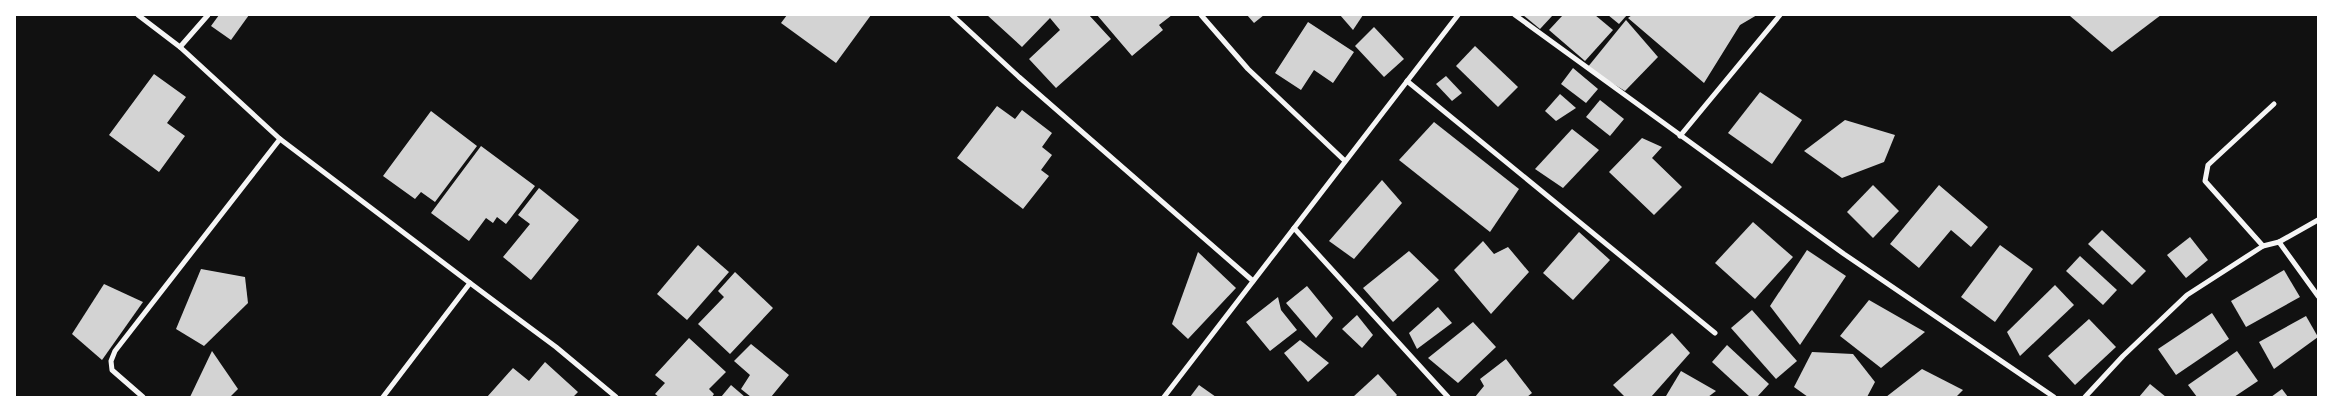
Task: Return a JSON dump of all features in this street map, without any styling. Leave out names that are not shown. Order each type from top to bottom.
[{"type":"street","points":[[138,15],[180,46],[280,139],[556,347],[616,397]]},
{"type":"street","points":[[180,46],[208,15]]},
{"type":"street","points":[[952,15],[1019,77],[1253,281]]},
{"type":"street","points":[[1201,15],[1248,69],[1345,161]]},
{"type":"street","points":[[1164,397],[1458,15]]},
{"type":"street","points":[[1515,15],[1844,254],[2054,397]]},
{"type":"street","points":[[1680,136],[1780,15]]},
{"type":"street","points":[[1407,81],[1715,333]]},
{"type":"street","points":[[2263,246],[2205,181],[2208,165],[2274,104]]},
{"type":"street","points":[[143,397],[112,370],[111,361],[115,351],[280,139]]},
{"type":"street","points":[[2085,397],[2123,356],[2187,295],[2263,246],[2279,242],[2318,220]]},
{"type":"street","points":[[1294,228],[1448,397]]},
{"type":"street","points":[[2279,242],[2318,296]]},
{"type":"street","points":[[383,397],[470,283]]},
{"type":"building","points":[[219,15],[249,15],[231,40],[211,26]]},
{"type":"building","points":[[787,15],[871,15],[836,63],[781,23]]},
{"type":"building","points":[[987,15],[1089,15],[1111,39],[1056,88],[1029,59],[1060,30],[1050,18],[1022,47]]},
{"type":"building","points":[[1097,15],[1172,15],[1159,25],[1163,30],[1132,56]]},
{"type":"building","points":[[1247,15],[1264,15],[1254,23]]},
{"type":"building","points":[[1340,15],[1363,15],[1353,30]]},
{"type":"building","points":[[1523,15],[1553,15],[1540,29]]},
{"type":"building","points":[[1563,15],[1595,15],[1613,30],[1585,61],[1549,30]]},
{"type":"building","points":[[1608,15],[1627,15],[1619,24]]},
{"type":"building","points":[[1632,15],[1757,15],[1740,25],[1704,83],[1628,18]]},
{"type":"building","points":[[2161,15],[2112,52],[2070,16]]},
{"type":"building","points":[[1626,20],[1658,57],[1625,91],[1587,68]]},
{"type":"building","points":[[1308,22],[1354,52],[1333,83],[1314,70],[1301,90],[1275,73]]},
{"type":"building","points":[[1374,27],[1404,59],[1384,77],[1355,46]]},
{"type":"building","points":[[1475,46],[1518,87],[1498,107],[1456,66]]},
{"type":"building","points":[[1573,68],[1598,89],[1586,103],[1561,84]]},
{"type":"building","points":[[154,74],[186,97],[167,123],[185,136],[159,172],[109,135]]},
{"type":"building","points":[[1446,76],[1462,93],[1452,101],[1436,84]]},
{"type":"building","points":[[1760,92],[1802,120],[1772,164],[1728,133]]},
{"type":"building","points":[[1560,94],[1576,108],[1556,121],[1545,111]]},
{"type":"building","points":[[1600,100],[1624,119],[1610,136],[1586,117]]},
{"type":"building","points":[[997,106],[1015,119],[1022,110],[1052,133],[1042,147],[1052,155],[1041,170],[1049,176],[1023,209],[957,158]]},
{"type":"building","points":[[431,111],[477,146],[435,202],[421,192],[415,199],[383,176]]},
{"type":"building","points":[[1845,120],[1895,135],[1884,162],[1842,178],[1804,151]]},
{"type":"building","points":[[1434,122],[1519,189],[1490,232],[1399,160]]},
{"type":"building","points":[[1572,129],[1599,150],[1563,188],[1535,169]]},
{"type":"building","points":[[1642,138],[1662,147],[1652,158],[1682,187],[1654,215],[1609,172]]},
{"type":"building","points":[[481,146],[535,186],[506,224],[497,217],[493,223],[486,218],[469,241],[431,213]]},
{"type":"building","points":[[1382,180],[1402,203],[1354,259],[1329,241]]},
{"type":"building","points":[[1873,185],[1899,211],[1873,238],[1847,212]]},
{"type":"building","points":[[1939,185],[1988,227],[1971,247],[1951,230],[1919,268],[1890,244]]},
{"type":"building","points":[[539,188],[579,220],[531,280],[503,257],[530,224],[518,215]]},
{"type":"building","points":[[1753,222],[1793,257],[1755,299],[1715,263]]},
{"type":"building","points":[[2102,230],[2146,271],[2132,285],[2088,244]]},
{"type":"building","points":[[1579,232],[1610,260],[1573,300],[1543,273]]},
{"type":"building","points":[[2190,237],[2208,260],[2186,278],[2167,255]]},
{"type":"building","points":[[1483,241],[1494,254],[1508,247],[1529,272],[1491,314],[1454,270]]},
{"type":"building","points":[[698,245],[729,272],[687,320],[657,294]]},
{"type":"building","points":[[2000,245],[2033,269],[1995,322],[1961,297]]},
{"type":"building","points":[[1807,250],[1846,276],[1800,345],[1770,306]]},
{"type":"building","points":[[1409,251],[1439,280],[1393,322],[1363,288]]},
{"type":"building","points":[[1198,252],[1236,288],[1188,339],[1172,324]]},
{"type":"building","points":[[2080,256],[2117,290],[2103,305],[2066,271]]},
{"type":"building","points":[[201,269],[245,277],[248,303],[204,346],[176,329]]},
{"type":"building","points":[[2284,270],[2300,297],[2246,327],[2231,301]]},
{"type":"building","points":[[735,272],[773,308],[730,354],[698,324],[724,297],[718,291]]},
{"type":"building","points":[[104,284],[143,302],[102,360],[72,334]]},
{"type":"building","points":[[2055,285],[2074,305],[2020,356],[2007,332]]},
{"type":"building","points":[[1307,286],[1333,318],[1316,338],[1286,303]]},
{"type":"building","points":[[1278,297],[1281,310],[1297,330],[1270,351],[1246,322]]},
{"type":"building","points":[[1869,300],[1925,332],[1881,368],[1840,336]]},
{"type":"building","points":[[1438,307],[1452,323],[1417,349],[1409,333]]},
{"type":"building","points":[[1752,310],[1797,361],[1776,379],[1731,328]]},
{"type":"building","points":[[2212,313],[2229,339],[2176,375],[2158,349]]},
{"type":"building","points":[[1357,315],[1373,335],[1362,348],[1342,329]]},
{"type":"building","points":[[2306,316],[2318,337],[2274,369],[2259,342]]},
{"type":"building","points":[[2089,319],[2116,347],[2075,385],[2048,356]]},
{"type":"building","points":[[1473,322],[1496,347],[1458,383],[1428,358]]},
{"type":"building","points":[[1672,333],[1690,353],[1651,397],[1625,397],[1613,385]]},
{"type":"building","points":[[689,338],[726,372],[709,389],[714,394],[712,397],[659,397],[655,394],[665,383],[655,375]]},
{"type":"building","points":[[1300,340],[1329,363],[1308,382],[1284,353]]},
{"type":"building","points":[[751,344],[789,375],[771,397],[751,397],[741,389],[750,375],[734,361]]},
{"type":"building","points":[[1727,345],[1769,384],[1757,397],[1750,397],[1712,362]]},
{"type":"building","points":[[212,351],[238,389],[230,397],[190,397]]},
{"type":"building","points":[[2237,351],[2258,381],[2234,397],[2197,397],[2188,385]]},
{"type":"building","points":[[1812,352],[1853,354],[1875,382],[1867,397],[1808,397],[1794,387]]},
{"type":"building","points":[[1506,359],[1532,393],[1527,397],[1475,397],[1484,386],[1480,379]]},
{"type":"building","points":[[545,362],[578,392],[573,397],[487,397],[513,368],[529,381]]},
{"type":"building","points":[[1922,369],[1963,390],[1956,397],[1886,397]]},
{"type":"building","points":[[1681,371],[1716,391],[1708,397],[1666,396]]},
{"type":"building","points":[[1378,374],[1397,395],[1395,397],[1353,397]]},
{"type":"building","points":[[2150,384],[2166,397],[2139,397]]},
{"type":"building","points":[[731,385],[745,397],[721,397]]},
{"type":"building","points":[[1199,385],[1216,397],[1190,397]]},
{"type":"building","points":[[2282,389],[2288,397],[2271,397]]}]
